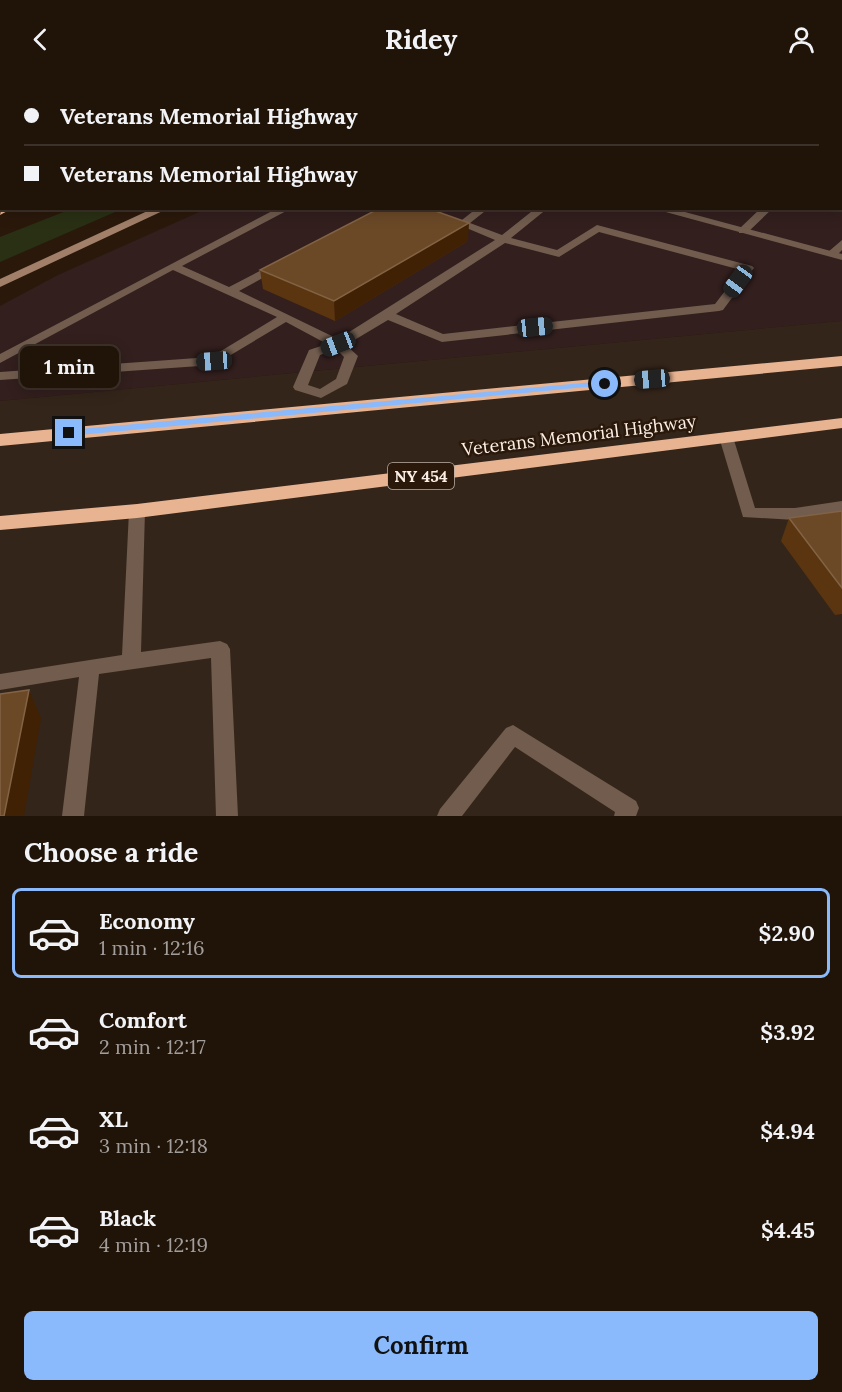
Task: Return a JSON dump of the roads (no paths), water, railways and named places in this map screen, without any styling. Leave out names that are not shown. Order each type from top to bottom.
[{"type":"highway","points":[[0,440],[321,402],[842,361]]},
{"type":"highway","name":"Veterans Memorial Highway","points":[[0,524],[137,511],[842,423]]},
{"type":"main road","points":[[0,283],[160,210]]},
{"type":"street","points":[[0,359],[283,210]]},
{"type":"street","points":[[387,315],[442,338],[719,307],[748,268],[597,228],[559,254],[502,239],[457,223],[480,210]]},
{"type":"street","points":[[173,266],[286,316],[338,344],[351,356],[342,381],[321,402],[300,387],[314,353],[338,344],[387,315],[502,239],[540,210]]},
{"type":"street","points":[[664,210],[837,256],[842,243]]},
{"type":"street","points":[[743,231],[766,210]]},
{"type":"street","points":[[230,291],[292,258]]},
{"type":"street","points":[[0,375],[214,361],[286,316]]},
{"type":"street","points":[[726,437],[749,513],[795,514],[842,507]]},
{"type":"street","points":[[131,662],[137,511]]},
{"type":"street","points":[[0,682],[220,649],[226,816]]},
{"type":"street","points":[[73,816],[90,669]]},
{"type":"street","points":[[448,816],[513,734],[628,808],[625,816]]}]
